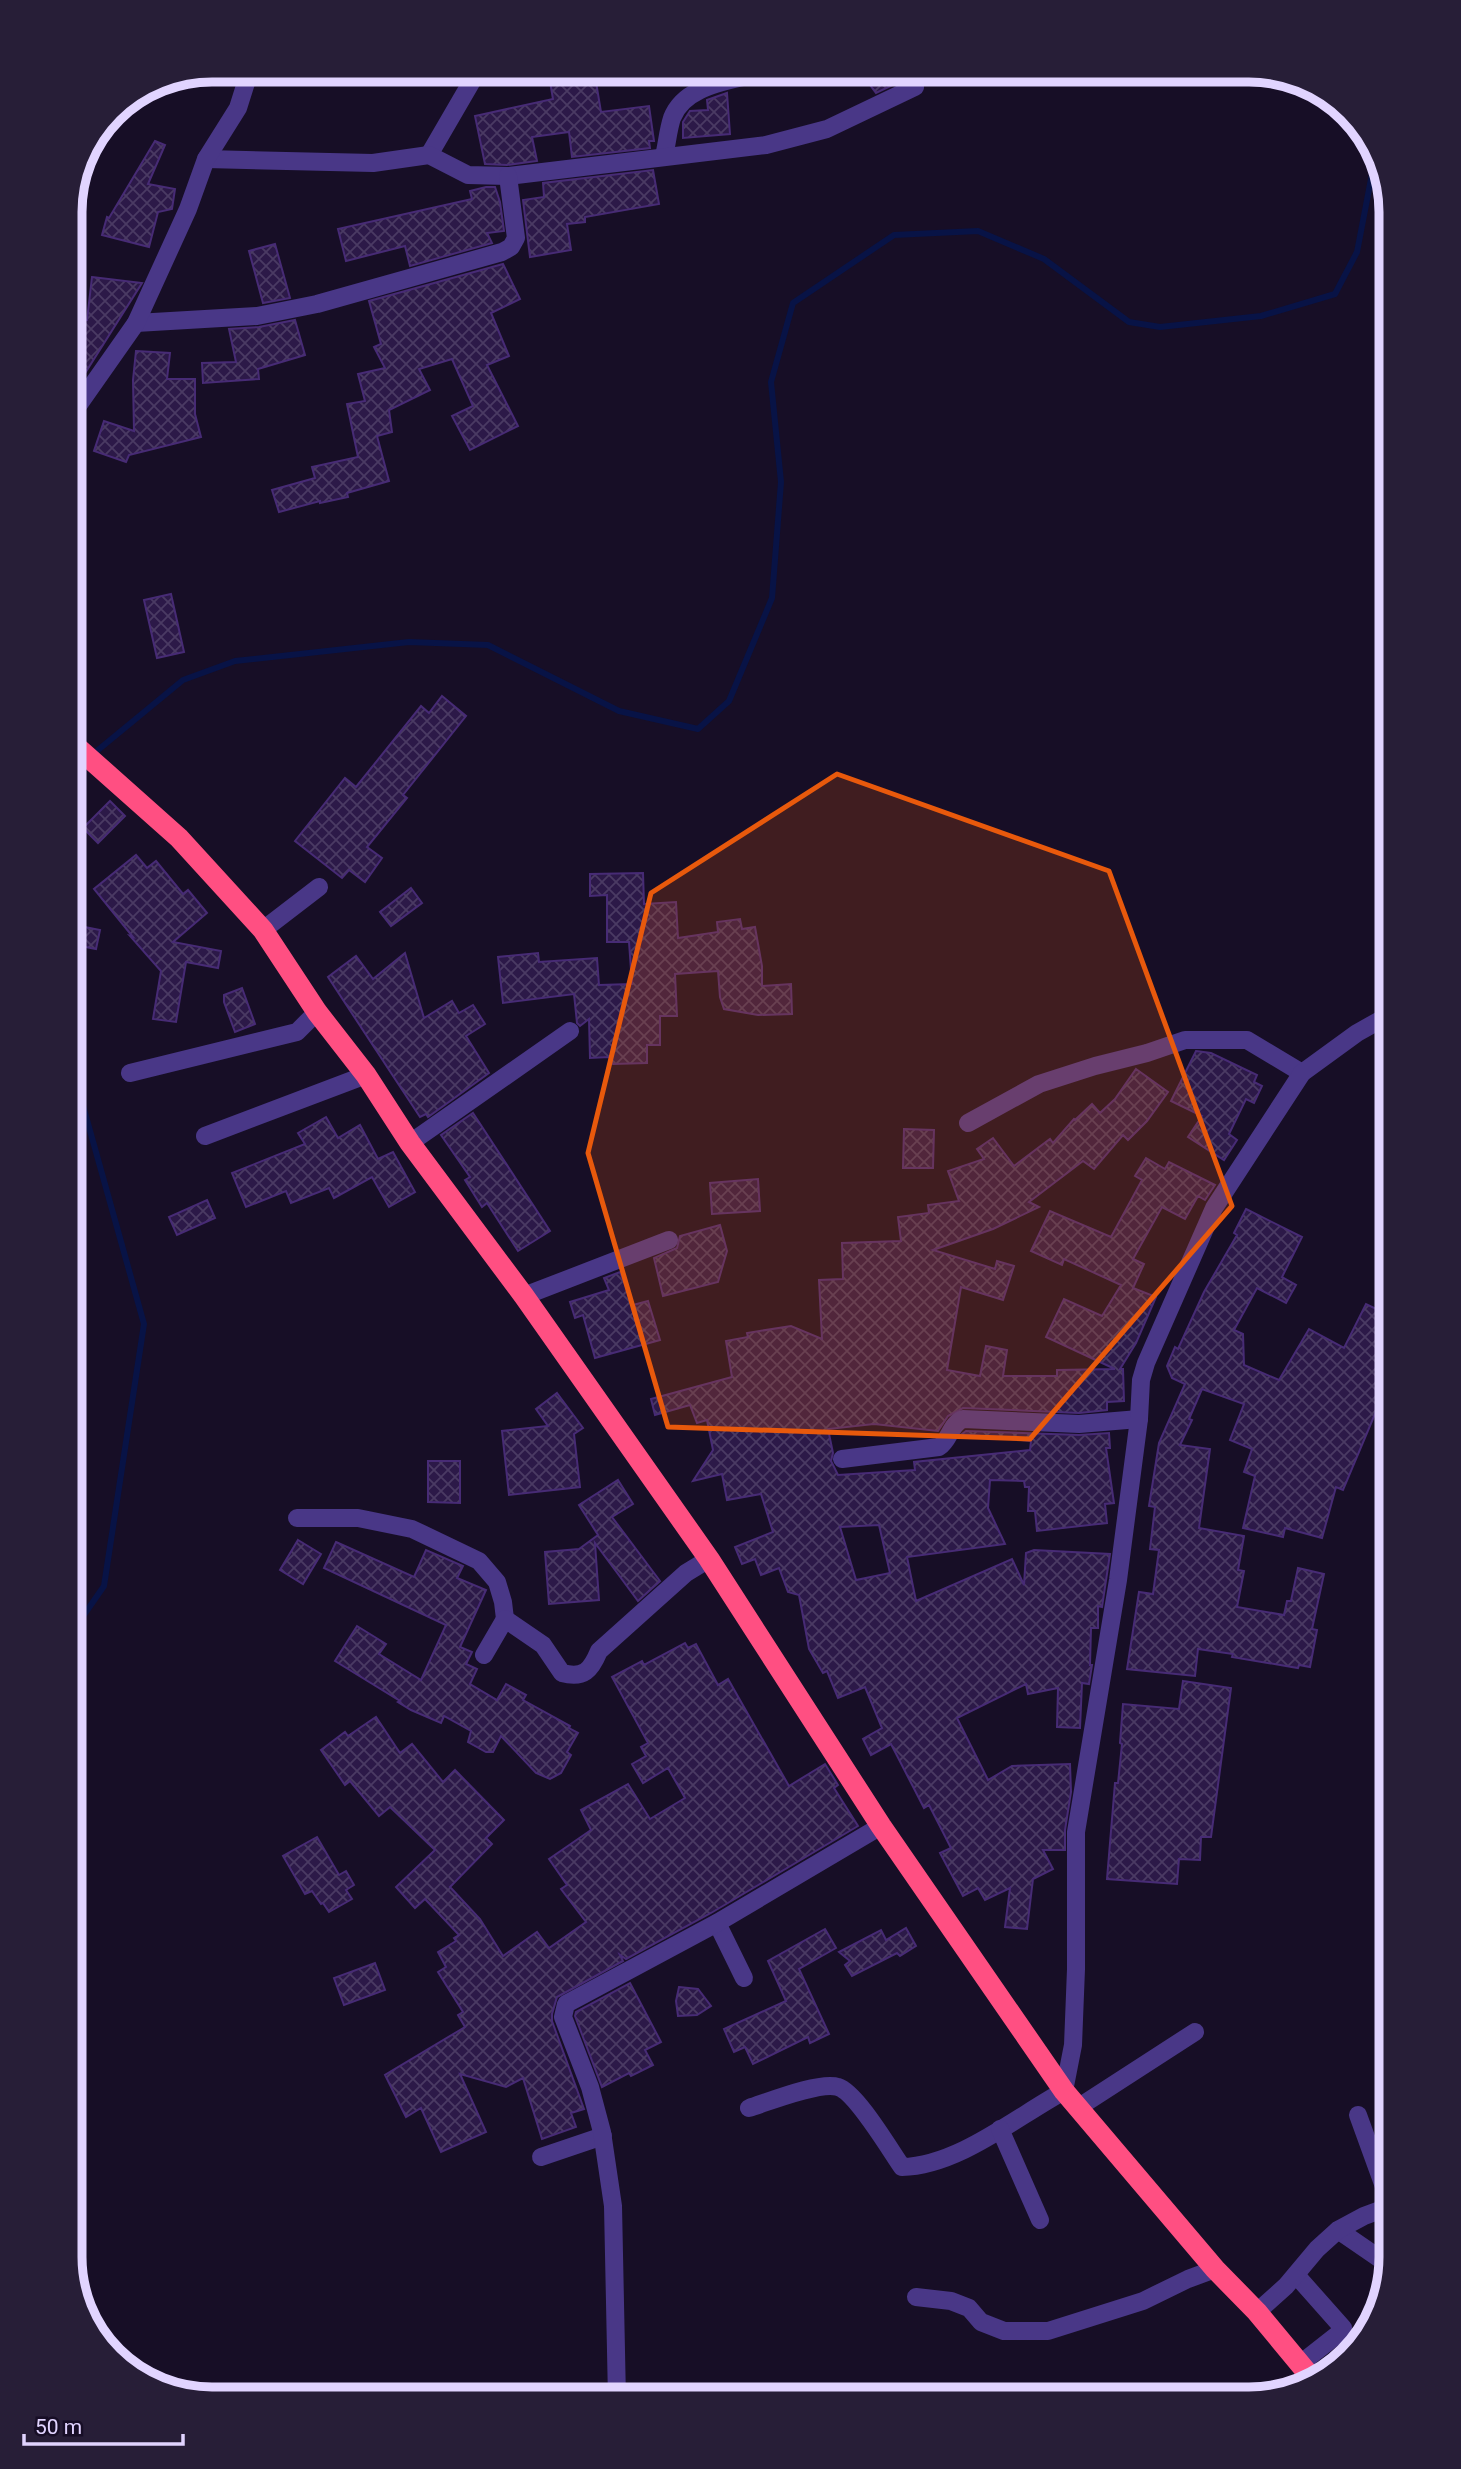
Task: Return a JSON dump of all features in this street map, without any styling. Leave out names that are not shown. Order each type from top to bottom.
[{"type":"highway","points":[[83,752],[179,838],[263,930],[317,1012],[366,1074],[410,1143],[524,1296],[709,1559],[881,1826],[1064,2091],[1215,2270],[1257,2312],[1307,2372]]},
{"type":"street","points":[[83,399],[136,323],[188,209],[206,159],[238,108],[246,83]]},
{"type":"street","points":[[429,155],[471,83]]},
{"type":"street","points":[[664,156],[673,117],[685,97],[722,83]]},
{"type":"street","points":[[206,159],[373,163],[429,155],[468,175],[508,176],[766,145],[827,130],[915,87]]},
{"type":"street","points":[[136,323],[257,316],[317,304],[502,252],[511,247],[516,238],[508,176]]},
{"type":"street","points":[[263,930],[319,887]]},
{"type":"street","points":[[130,1073],[297,1032],[317,1012]]},
{"type":"street","points":[[749,2108],[813,2088],[838,2086],[852,2096],[902,2167],[922,2166],[1000,2129],[1064,2091],[1073,2045],[1076,1832],[1118,1580],[1139,1419],[1141,1380],[1146,1363],[1214,1208],[1302,1073],[1357,1033],[1379,1021]]},
{"type":"street","points":[[410,1143],[570,1031]]},
{"type":"street","points":[[968,1123],[1039,1084],[1185,1040],[1247,1040],[1302,1073]]},
{"type":"street","points":[[205,1136],[366,1074]]},
{"type":"street","points":[[524,1296],[669,1240]]},
{"type":"street","points":[[842,1459],[939,1447],[945,1442],[955,1423],[963,1419],[1079,1424],[1139,1419]]},
{"type":"street","points":[[297,1518],[358,1518],[412,1529],[478,1561],[497,1582],[505,1619],[484,1655]]},
{"type":"street","points":[[505,1619],[544,1645],[562,1673],[575,1677],[586,1672],[599,1651],[686,1573],[709,1559]]},
{"type":"street","points":[[617,2386],[613,2206],[603,2136],[590,2087],[563,2017],[566,2004],[717,1923],[881,1826]]},
{"type":"street","points":[[717,1923],[744,1978]]},
{"type":"street","points":[[1079,2107],[1195,2032]]},
{"type":"street","points":[[1358,2115],[1379,2173]]},
{"type":"street","points":[[1000,2129],[1040,2220]]},
{"type":"street","points":[[541,2157],[603,2136]]},
{"type":"street","points":[[1257,2312],[1338,2230],[1379,2210]]},
{"type":"street","points":[[1338,2230],[1379,2259]]},
{"type":"street","points":[[916,2297],[951,2301],[969,2308],[981,2322],[1004,2331],[1048,2331],[1143,2301],[1188,2279],[1215,2270]]},
{"type":"street","points":[[1296,2275],[1343,2328],[1300,2364]]},
{"type":"highlighted area","points":[[837,774],[1109,871],[1232,1206],[1030,1439],[668,1427],[588,1153],[651,893]]},
{"type":"building","points":[[550,83],[596,83],[601,112],[649,106],[654,141],[649,141],[650,148],[572,157],[569,132],[532,137],[537,161],[507,165],[485,164],[475,116],[553,99]]},
{"type":"building","points":[[868,83],[897,83],[876,93]]},
{"type":"building","points":[[727,93],[730,134],[683,138],[683,122],[690,111],[708,110],[707,100]]},
{"type":"building","points":[[155,141],[165,145],[148,184],[175,189],[172,209],[158,212],[149,247],[102,235],[107,217],[109,218]]},
{"type":"building","points":[[653,170],[659,204],[585,217],[585,222],[567,224],[571,250],[530,257],[523,200],[544,197],[543,183]]},
{"type":"building","points":[[495,187],[504,231],[487,233],[492,243],[410,266],[405,246],[346,261],[338,229],[472,199],[470,191]]},
{"type":"building","points":[[275,244],[290,298],[263,303],[249,251]]},
{"type":"building","points":[[503,264],[520,299],[491,313],[509,356],[487,365],[518,426],[470,450],[452,416],[473,406],[452,359],[419,369],[430,390],[389,410],[392,432],[377,436],[389,481],[347,493],[348,497],[279,512],[272,490],[315,478],[312,467],[358,457],[347,404],[365,401],[358,374],[385,368],[374,347],[381,344],[369,301]]},
{"type":"building","points":[[92,277],[142,283],[83,377],[83,320],[87,320]]},
{"type":"building","points":[[295,320],[305,355],[258,369],[259,379],[203,383],[202,363],[236,362],[229,329]]},
{"type":"building","points":[[136,351],[170,353],[167,379],[195,379],[195,414],[201,437],[129,455],[126,462],[94,451],[104,421],[134,431],[133,380]]},
{"type":"building","points":[[171,594],[184,652],[157,658],[144,600]]},
{"type":"building","points":[[442,696],[466,716],[403,795],[407,798],[367,847],[382,858],[365,882],[349,870],[342,878],[295,841],[345,778],[356,787],[421,706],[429,713]]},
{"type":"building","points":[[110,801],[125,816],[98,843],[83,828]]},
{"type":"building","points":[[136,855],[147,868],[156,861],[183,894],[188,890],[207,913],[173,942],[221,951],[218,968],[186,962],[176,1022],[153,1019],[161,971],[94,889]]},
{"type":"building","points":[[643,873],[644,904],[676,902],[678,938],[718,932],[717,922],[740,919],[742,929],[755,927],[762,966],[762,986],[791,984],[792,1014],[758,1015],[724,1009],[718,971],[675,974],[677,1016],[660,1016],[660,1045],[647,1045],[647,1063],[613,1064],[609,1057],[590,1058],[589,1019],[580,1026],[577,1023],[574,994],[503,1003],[498,957],[538,953],[539,962],[597,958],[599,985],[632,984],[629,942],[607,942],[607,895],[590,896],[590,874]]},
{"type":"building","points":[[411,888],[422,903],[391,926],[380,912]]},
{"type":"building","points":[[83,927],[100,930],[96,949],[83,946]]},
{"type":"building","points":[[405,953],[424,1018],[452,1001],[459,1013],[473,1005],[485,1024],[466,1036],[489,1073],[428,1117],[426,1114],[420,1117],[328,977],[356,956],[373,979]]},
{"type":"building","points":[[242,988],[255,1024],[235,1032],[224,995]]},
{"type":"building","points":[[1196,1051],[1211,1053],[1257,1075],[1254,1082],[1262,1086],[1254,1103],[1246,1099],[1229,1134],[1237,1140],[1224,1160],[1188,1137],[1202,1116],[1171,1101]]},
{"type":"building","points":[[1136,1069],[1168,1092],[1147,1121],[1128,1140],[1123,1135],[1094,1169],[1083,1161],[1029,1202],[1039,1207],[993,1229],[933,1250],[995,1269],[997,1261],[1014,1266],[1003,1300],[961,1287],[947,1370],[980,1376],[986,1346],[1007,1350],[1003,1376],[1057,1376],[1057,1370],[1115,1369],[1046,1337],[1064,1299],[1102,1316],[1121,1285],[1064,1259],[1062,1265],[1031,1251],[1050,1211],[1111,1237],[1142,1180],[1135,1176],[1146,1158],[1165,1169],[1169,1162],[1215,1185],[1205,1200],[1198,1196],[1185,1219],[1162,1207],[1133,1259],[1144,1264],[1133,1288],[1156,1297],[1136,1343],[1120,1369],[1123,1369],[1124,1401],[1107,1402],[1107,1410],[1079,1413],[963,1408],[948,1416],[938,1431],[874,1424],[828,1429],[833,1453],[831,1461],[838,1475],[915,1470],[914,1462],[1030,1450],[1031,1441],[962,1434],[966,1431],[1079,1435],[1109,1433],[1110,1448],[1106,1448],[1114,1503],[1105,1504],[1107,1523],[1037,1531],[1035,1511],[1028,1511],[1029,1487],[1025,1487],[1024,1481],[990,1480],[988,1508],[1005,1544],[907,1557],[916,1601],[1012,1559],[1024,1585],[1026,1553],[1034,1550],[1110,1554],[1102,1607],[1098,1606],[1098,1628],[1091,1628],[1092,1665],[1089,1684],[1082,1683],[1080,1728],[1057,1727],[1058,1688],[1028,1694],[1026,1684],[957,1718],[988,1780],[1012,1766],[1070,1764],[1071,1792],[1065,1850],[1043,1850],[1053,1869],[1033,1879],[1027,1929],[1005,1927],[1010,1888],[985,1900],[978,1888],[963,1896],[940,1853],[951,1848],[929,1805],[924,1808],[891,1744],[871,1755],[863,1739],[882,1728],[865,1687],[838,1698],[827,1671],[823,1673],[809,1649],[799,1595],[788,1592],[779,1568],[761,1575],[755,1559],[742,1564],[735,1547],[773,1532],[761,1494],[727,1500],[722,1474],[693,1481],[713,1450],[707,1420],[697,1423],[690,1405],[655,1415],[651,1399],[732,1377],[726,1341],[748,1337],[747,1333],[791,1326],[822,1339],[819,1280],[843,1279],[842,1243],[901,1241],[898,1217],[929,1213],[928,1205],[959,1201],[948,1171],[984,1159],[977,1149],[993,1138],[1014,1166],[1050,1139],[1053,1143],[1074,1119],[1092,1104],[1100,1113],[1115,1099]],"holes":[[[879,1525],[890,1573],[856,1580],[840,1527]]]},
{"type":"building","points":[[473,1113],[550,1231],[518,1251],[487,1203],[482,1207],[465,1180],[470,1177],[441,1135]]},
{"type":"building","points":[[326,1117],[338,1138],[360,1125],[378,1159],[393,1152],[415,1192],[389,1207],[372,1177],[334,1198],[329,1188],[291,1203],[286,1191],[246,1207],[232,1173],[305,1144],[298,1133]]},
{"type":"building","points":[[904,1129],[934,1130],[933,1168],[903,1168]]},
{"type":"building","points":[[758,1179],[760,1211],[712,1214],[710,1183]]},
{"type":"building","points":[[207,1200],[215,1218],[177,1235],[169,1217]]},
{"type":"building","points":[[1246,1209],[1302,1237],[1282,1277],[1296,1285],[1286,1303],[1257,1288],[1234,1330],[1243,1334],[1244,1365],[1279,1380],[1309,1329],[1344,1348],[1366,1304],[1379,1310],[1379,1404],[1343,1490],[1336,1487],[1322,1538],[1285,1528],[1283,1537],[1243,1528],[1255,1476],[1244,1472],[1252,1449],[1230,1440],[1244,1404],[1202,1389],[1180,1445],[1210,1449],[1199,1528],[1244,1536],[1238,1570],[1244,1571],[1237,1607],[1284,1615],[1287,1601],[1291,1601],[1298,1568],[1324,1574],[1312,1629],[1317,1630],[1310,1667],[1299,1665],[1298,1668],[1198,1649],[1195,1676],[1127,1669],[1139,1592],[1153,1594],[1159,1550],[1150,1549],[1155,1507],[1149,1506],[1159,1443],[1185,1384],[1172,1378],[1167,1366],[1175,1347],[1178,1349],[1204,1292],[1237,1235],[1234,1233]]},
{"type":"building","points":[[720,1225],[727,1251],[718,1282],[663,1296],[654,1258],[677,1248],[680,1236]]},
{"type":"building","points":[[620,1272],[633,1305],[648,1301],[660,1340],[595,1358],[583,1315],[575,1318],[570,1302],[609,1290],[604,1278]]},
{"type":"building","points":[[557,1393],[583,1428],[574,1434],[580,1487],[509,1495],[502,1431],[548,1426],[536,1409]]},
{"type":"building","points":[[428,1461],[460,1461],[460,1503],[428,1502]]},
{"type":"building","points":[[618,1480],[633,1504],[612,1517],[660,1581],[638,1601],[595,1543],[599,1600],[549,1604],[545,1552],[579,1549],[598,1535],[579,1505]]},
{"type":"building","points":[[298,1540],[321,1554],[303,1584],[280,1570]]},
{"type":"building","points":[[336,1542],[414,1577],[426,1550],[463,1566],[457,1578],[486,1590],[460,1647],[472,1652],[466,1664],[477,1669],[470,1684],[497,1700],[506,1684],[526,1695],[523,1700],[578,1733],[567,1752],[571,1755],[561,1773],[550,1779],[536,1773],[501,1736],[493,1752],[486,1752],[468,1742],[471,1731],[444,1716],[441,1723],[411,1710],[335,1661],[357,1626],[386,1644],[379,1654],[421,1680],[446,1625],[324,1568]]},
{"type":"building","points":[[685,1643],[688,1648],[696,1644],[718,1685],[728,1679],[789,1786],[825,1764],[838,1785],[834,1788],[858,1826],[711,1913],[626,1959],[620,1955],[623,1961],[557,1997],[552,2021],[584,2109],[571,2113],[576,2127],[542,2139],[523,2078],[506,2087],[460,2074],[486,2132],[441,2152],[421,2108],[406,2117],[385,2075],[465,2027],[458,2015],[463,2012],[438,1972],[446,1967],[438,1952],[456,1941],[454,1938],[459,1935],[425,1899],[415,1908],[396,1887],[435,1850],[390,1807],[379,1816],[350,1781],[345,1785],[321,1750],[345,1732],[348,1736],[376,1717],[400,1753],[412,1744],[443,1782],[455,1770],[504,1820],[486,1838],[492,1844],[450,1887],[480,1919],[503,1956],[537,1932],[549,1948],[586,1922],[561,1889],[567,1885],[549,1859],[591,1830],[581,1810],[628,1784],[650,1819],[685,1798],[668,1768],[643,1783],[632,1764],[646,1756],[641,1747],[648,1743],[612,1677],[642,1661],[644,1665]]},
{"type":"building","points":[[1183,1681],[1231,1688],[1211,1837],[1201,1837],[1200,1860],[1179,1859],[1177,1884],[1107,1879],[1115,1783],[1118,1783],[1122,1744],[1123,1704],[1179,1709]]},
{"type":"building","points":[[317,1837],[339,1875],[346,1871],[354,1885],[346,1890],[352,1899],[329,1912],[312,1891],[305,1894],[283,1856]]},
{"type":"building","points":[[906,1928],[916,1946],[900,1956],[897,1953],[852,1976],[845,1965],[850,1961],[839,1952],[881,1930],[886,1940]]},
{"type":"building","points":[[825,1929],[836,1948],[799,1969],[829,2034],[810,2043],[808,2037],[753,2064],[745,2047],[734,2052],[724,2029],[786,2001],[768,1961]]},
{"type":"building","points":[[375,1963],[385,1990],[344,2005],[334,1978]]},
{"type":"building","points":[[630,1983],[661,2042],[645,2050],[653,2065],[631,2076],[629,2073],[602,2087],[575,2016],[576,2012]]},
{"type":"building","points":[[679,1987],[698,1989],[711,2006],[697,2015],[678,2016],[676,2001]]},
{"type":"waterway","points":[[83,763],[183,680],[235,661],[409,642],[488,645],[619,711],[698,729],[729,701],[772,598],[781,482],[771,382],[793,303],[894,235],[978,231],[1044,259],[1129,322],[1160,327],[1261,316],[1335,294],[1357,252],[1372,172]]},
{"type":"waterway","points":[[82,1617],[104,1586],[144,1324],[83,1104]]}]
